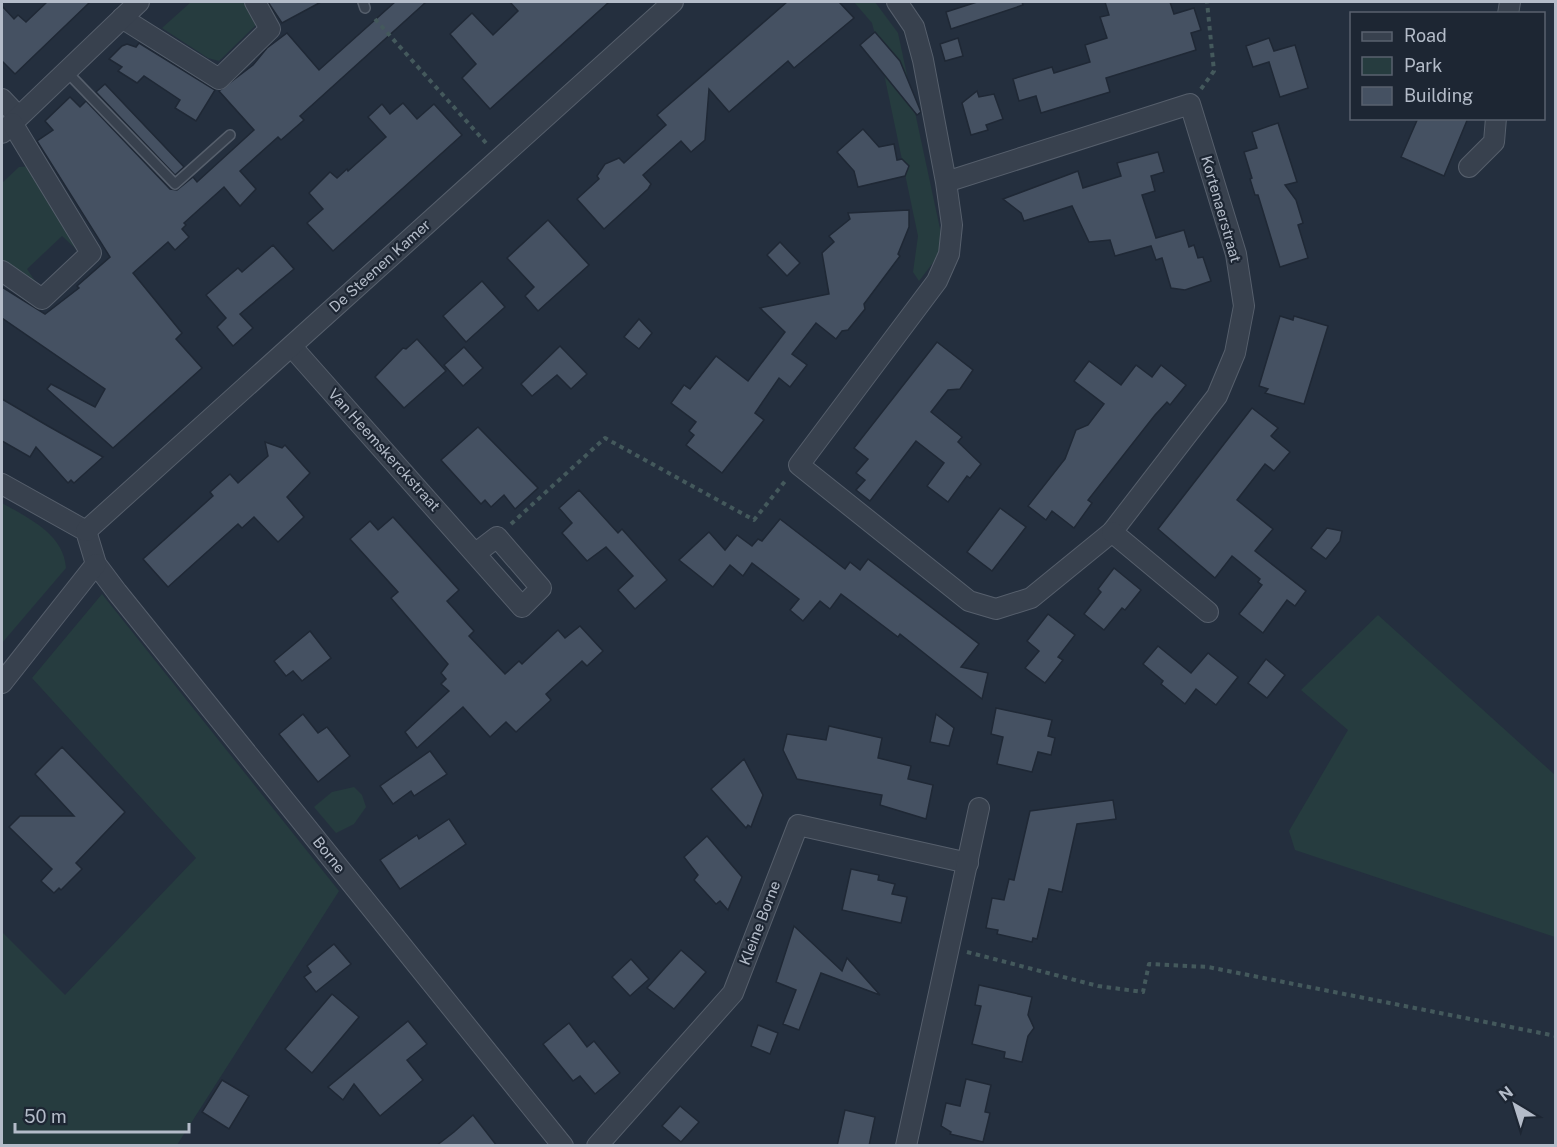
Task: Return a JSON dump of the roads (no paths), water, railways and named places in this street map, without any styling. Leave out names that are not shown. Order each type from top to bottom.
[{"type":"street","points":[[11,124],[139,2]]},
{"type":"street","points":[[122,18],[219,80],[270,29],[255,2]]},
{"type":"street","name":"De Steenen Kamer","points":[[86,531],[673,2]]},
{"type":"street","points":[[897,2],[914,27],[923,60],[946,182]]},
{"type":"street","points":[[2,99],[11,124],[91,253],[42,299],[2,271]]},
{"type":"street","name":"Kortenaerstraat","points":[[1190,104],[1236,254],[1244,306],[1235,353],[1217,396],[1112,532],[1031,598],[996,609],[969,601],[799,465],[937,281],[950,254],[952,225],[946,182],[1190,104]]},
{"type":"street","points":[[1469,167],[1494,142],[1496,120]]},
{"type":"street","name":"Van Heemskerckstraat","points":[[292,347],[522,607],[541,588],[497,537],[476,553]]},
{"type":"street","points":[[2,484],[86,531],[96,564],[2,683]]},
{"type":"street","points":[[1112,532],[1208,612]]},
{"type":"street","name":"Borne","points":[[96,564],[563,1146]]},
{"type":"street","points":[[906,1146],[979,808]]},
{"type":"street","name":"Kleine Borne","points":[[597,1146],[732,993],[798,825],[968,863]]},
{"type":"lane","points":[[66,71],[175,184],[230,135]]}]
